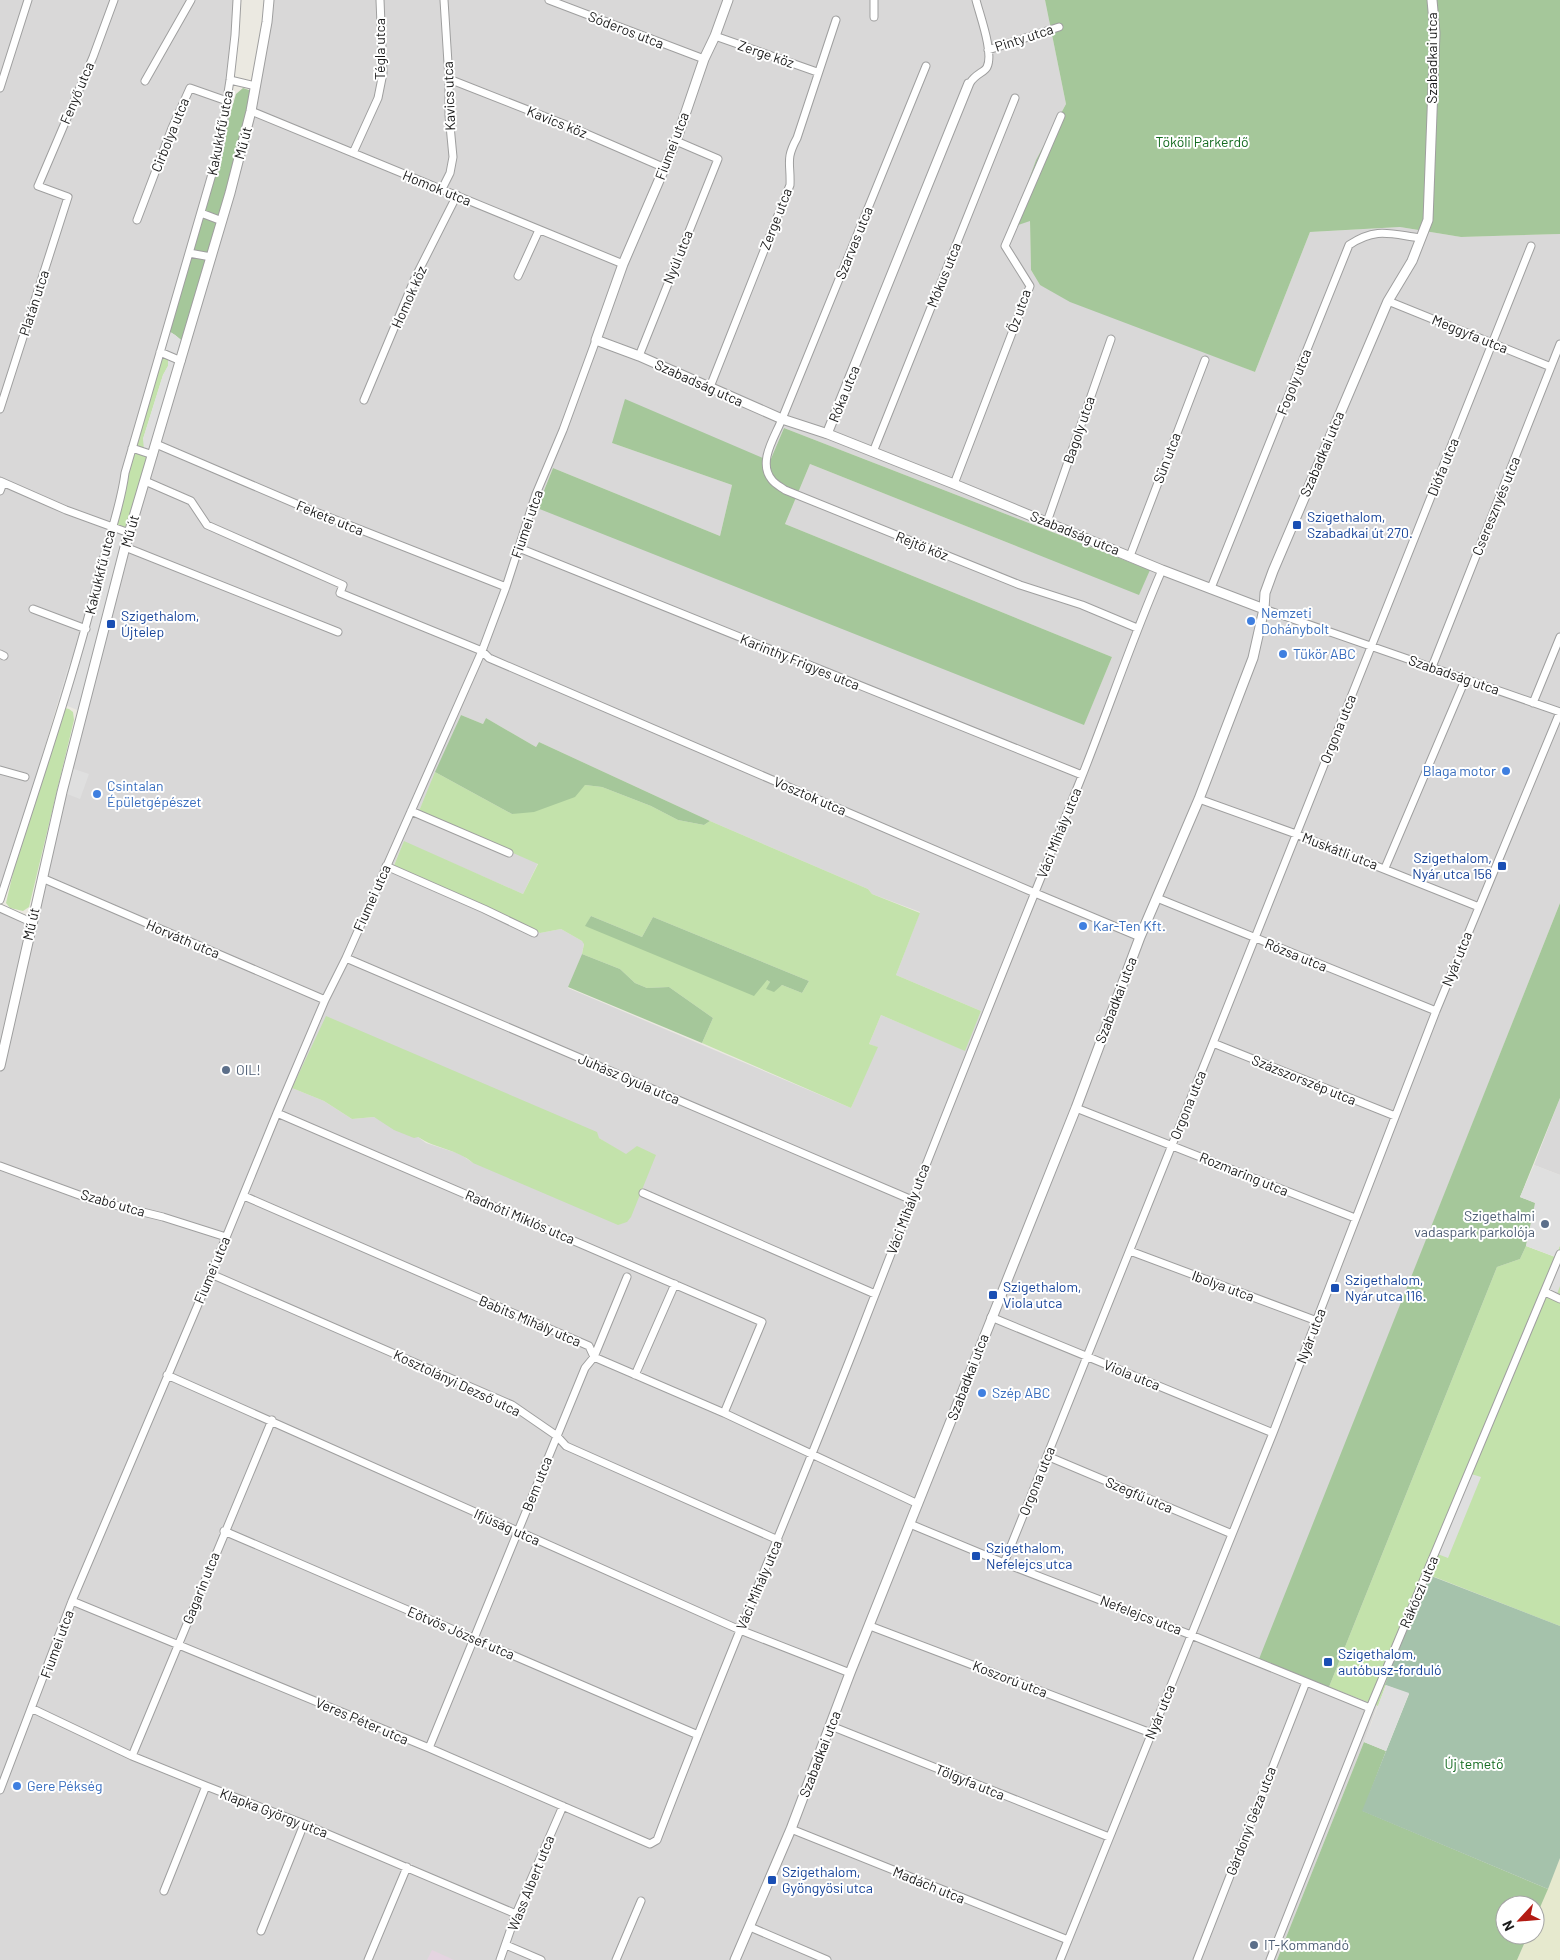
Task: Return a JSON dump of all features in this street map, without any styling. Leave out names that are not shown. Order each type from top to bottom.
[{"type":"street","points":[[0,88],[28,0]]},
{"type":"street","name":"Fenyő utca","points":[[68,197],[38,186],[93,57],[114,0]]},
{"type":"street","points":[[145,80],[191,0]]},
{"type":"street","name":"Kakukkfű utca","points":[[0,900],[86,629],[111,528],[122,494],[125,473],[220,150],[236,34],[237,0]]},
{"type":"street","name":"Mű út","points":[[0,1066],[31,922],[82,712],[125,547],[222,221],[251,111],[269,0]]},
{"type":"street","name":"Tégla utca","points":[[352,153],[378,98],[383,73],[380,0]]},
{"type":"street","name":"Kavics utca","points":[[442,189],[450,173],[453,157],[449,115],[449,79],[444,0]]},
{"type":"street","name":"Sóderos utca","points":[[549,0],[704,59]]},
{"type":"street","name":"Fiumei utca","points":[[0,1790],[72,1601],[244,1196],[277,1112],[325,1000],[346,958],[482,651],[506,587],[536,494],[563,430],[623,264],[676,141],[704,59],[715,36],[728,0]]},
{"type":"street","points":[[874,0],[874,17]]},
{"type":"street","points":[[976,0],[988,50]]},
{"type":"street","name":"Szabadkai utca","points":[[736,1960],[791,1829],[850,1673],[1076,1108],[1140,937],[1199,799],[1253,658],[1264,610],[1265,593],[1273,571],[1388,301],[1412,261],[1428,220],[1435,33],[1432,0]]},
{"type":"street","name":"Zerge utca","points":[[710,387],[790,185],[789,151],[797,138],[836,20]]},
{"type":"street","name":"Pinty utca","points":[[988,50],[1059,27]]},
{"type":"street","name":"Zerge köz","points":[[715,36],[818,72]]},
{"type":"street","name":"Róka utca","points":[[828,434],[826,434],[968,83],[988,66],[988,50]]},
{"type":"street","name":"Szarvas utca","points":[[782,420],[926,66]]},
{"type":"street","name":"Kavics köz","points":[[449,79],[566,125],[665,168]]},
{"type":"street","name":"Kakukkfű utca","points":[[230,80],[256,86]]},
{"type":"street","name":"Cirbolya utca","points":[[137,220],[190,88],[227,101]]},
{"type":"street","name":"Mókus utca","points":[[873,452],[1016,98]]},
{"type":"street","name":"Homok utca","points":[[251,111],[623,264]]},
{"type":"street","name":"Őz utca","points":[[954,484],[1030,286],[1005,246],[1061,116]]},
{"type":"street","name":"Nyúl utca","points":[[639,356],[718,159],[676,141]]},
{"type":"street","name":"Homok köz","points":[[364,400],[416,278],[457,195]]},
{"type":"street","name":"Platán utca","points":[[0,409],[68,197]]},
{"type":"street","points":[[201,214],[222,221]]},
{"type":"street","points":[[518,276],[539,230]]},
{"type":"street","name":"Fogoly utca","points":[[1210,588],[1349,245],[1362,236],[1378,232],[1420,238]]},
{"type":"street","name":"Diófa utca","points":[[1371,647],[1531,246]]},
{"type":"street","points":[[189,253],[211,257]]},
{"type":"street","name":"Meggyfa utca","points":[[1388,301],[1551,367]]},
{"type":"street","name":"Bagoly utca","points":[[1047,522],[1111,339]]},
{"type":"street","name":"Szabadság utca","points":[[596,340],[639,356],[782,420],[828,434],[1264,610],[1560,712]]},
{"type":"street","name":"Cseresznyés utca","points":[[1432,667],[1560,344]]},
{"type":"street","points":[[160,352],[180,361]]},
{"type":"street","name":"Sün utca","points":[[1130,556],[1205,360]]},
{"type":"street","name":"Rejtő köz","points":[[782,420],[767,454],[766,466],[772,480],[785,490],[1020,585],[1082,605],[1137,628]]},
{"type":"street","name":"Fekete utca","points":[[156,444],[308,509],[506,587]]},
{"type":"street","points":[[132,448],[153,455]]},
{"type":"street","name":"Vosztok utca","points":[[145,480],[192,501],[207,525],[343,584],[340,593],[482,651],[489,658],[1140,937]]},
{"type":"street","points":[[0,491],[2,482],[129,534]]},
{"type":"street","points":[[125,547],[338,632]]},
{"type":"street","name":"Karinthy Frigyes utca","points":[[518,548],[1082,775]]},
{"type":"street","name":"Váci Mihály utca","points":[[650,1844],[657,1840],[740,1630],[813,1454],[912,1200],[1082,775],[1137,628],[1162,570]]},
{"type":"street","points":[[33,609],[86,629]]},
{"type":"street","points":[[1534,703],[1560,637]]},
{"type":"street","name":"Orgona utca","points":[[1004,1563],[1371,647]]},
{"type":"street","points":[[1385,868],[1465,680]]},
{"type":"street","name":"Nyár utca","points":[[1060,1960],[1108,1837],[1274,1433],[1436,1011],[1560,712]]},
{"type":"street","points":[[0,770],[25,777]]},
{"type":"street","name":"Muskátli utca","points":[[1199,799],[1385,868],[1479,906]]},
{"type":"street","points":[[411,811],[509,853]]},
{"type":"street","points":[[386,866],[484,908],[534,933]]},
{"type":"street","name":"Horváth utca","points":[[42,878],[325,1000]]},
{"type":"street","name":"Rózsa utca","points":[[1157,898],[1436,1011]]},
{"type":"street","points":[[0,908],[31,922]]},
{"type":"street","name":"Juhász Gyula utca","points":[[346,958],[912,1200]]},
{"type":"street","name":"Százszorszép utca","points":[[1213,1044],[1395,1116]]},
{"type":"street","name":"Rozmaring utca","points":[[1076,1108],[1355,1218]]},
{"type":"street","name":"Radnóti Miklós utca","points":[[277,1112],[762,1322],[724,1413]]},
{"type":"street","name":"Szabó utca","points":[[0,1166],[90,1198],[163,1217],[226,1237]]},
{"type":"street","points":[[643,1193],[875,1294]]},
{"type":"street","name":"Babits Mihály utca","points":[[244,1196],[589,1346],[594,1357],[724,1413],[918,1504]]},
{"type":"street","name":"Ibolya utca","points":[[1130,1251],[1317,1321]]},
{"type":"street","name":"Rákóczi utca","points":[[1270,1960],[1370,1708],[1560,1254]]},
{"type":"street","name":"Kosztolányi Dezső utca","points":[[211,1274],[512,1406],[557,1436],[566,1446],[778,1540]]},
{"type":"street","name":"Bem utca","points":[[429,1748],[585,1368],[594,1357],[627,1277]]},
{"type":"street","points":[[635,1375],[675,1284]]},
{"type":"street","points":[[1544,1292],[1560,1299]]},
{"type":"street","name":"Viola utca","points":[[991,1317],[1274,1433]]},
{"type":"street","name":"Ifjúság utca","points":[[167,1375],[272,1420],[740,1630],[850,1673]]},
{"type":"street","name":"Gagarin utca","points":[[132,1756],[224,1531],[272,1420]]},
{"type":"street","name":"Szegfű utca","points":[[1047,1456],[1232,1534]]},
{"type":"street","name":"Nefelejcs utca","points":[[910,1524],[1370,1708]]},
{"type":"street","name":"Eötvös József utca","points":[[224,1531],[698,1735]]},
{"type":"street","name":"Veres Péter utca","points":[[72,1601],[429,1748],[650,1844]]},
{"type":"street","name":"Koszorú utca","points":[[870,1626],[1151,1733]]},
{"type":"street","name":"Gárdonyi Géza utca","points":[[1197,1960],[1306,1682]]},
{"type":"street","name":"Klapka György utca","points":[[32,1709],[132,1756],[304,1824],[516,1914]]},
{"type":"street","name":"Tölgyfa utca","points":[[831,1726],[1108,1837]]},
{"type":"street","points":[[164,1891],[206,1786]]},
{"type":"street","name":"Wass Albert utca","points":[[500,1960],[516,1914],[563,1806]]},
{"type":"street","points":[[261,1932],[304,1824]]},
{"type":"street","name":"Madách utca","points":[[791,1829],[1068,1940]]},
{"type":"street","points":[[368,1960],[407,1867]]},
{"type":"street","points":[[616,1960],[641,1901]]},
{"type":"street","points":[[750,1927],[827,1960]]},
{"type":"street","points":[[506,1945],[541,1960]]},
{"type":"shaded area","points":[[0,0],[239,0],[239,35],[232,89],[219,150],[86,629],[68,668],[0,900]]},
{"type":"shaded area","points":[[269,0],[1045,0],[1066,104],[1036,160],[1013,227],[1030,220],[1031,270],[1040,285],[1255,372],[1310,232],[1400,227],[1461,237],[1560,234],[1560,903],[1260,1659],[1377,1706],[1277,1960],[0,1960],[0,908],[31,922],[82,712],[230,193]],"holes":[[[784,428],[1150,570],[1034,553],[810,464],[785,524],[1112,657],[1084,724],[537,507],[553,468],[720,536],[732,485],[612,443],[770,461]],[[461,715],[483,724],[486,718],[536,747],[539,742],[710,821],[868,889],[872,894],[920,912],[896,975],[981,1011],[964,1050],[881,1015],[869,1044],[877,1047],[851,1108],[568,988],[582,954],[584,943],[582,941],[561,929],[540,933],[474,901],[393,867],[404,842],[523,894],[538,863],[419,811]],[[292,1088],[599,1138],[626,1155],[473,1163],[460,1154],[426,1143],[418,1137],[374,1117],[352,1119],[324,1101]]]},
{"type":"shaded area","points":[[167,330],[186,344],[152,458],[144,450],[143,439],[163,375],[168,366],[168,359],[163,355]]},
{"type":"shaded area","points":[[111,528],[129,533],[82,712],[58,702],[68,668],[86,629]]},
{"type":"shaded area","points":[[68,767],[89,774],[80,799],[62,792]]},
{"type":"shaded area","points":[[1560,1098],[1560,1175],[1534,1165]]},
{"type":"shaded area","name":"Szigethalmi vadaspark parkolója","points":[[1534,1165],[1560,1175],[1560,1245],[1556,1257],[1526,1246],[1535,1203],[1520,1197]]},
{"type":"shaded area","points":[[1560,1263],[1560,1286],[1557,1294],[1548,1291]]},
{"type":"shaded area","points":[[1468,1473],[1481,1477],[1448,1558],[1435,1553]]},
{"type":"shaded area","points":[[1386,1685],[1409,1693],[1386,1751],[1364,1742]]},
{"type":"shaded area","points":[[432,1950],[454,1960],[427,1960]]},
{"type":"green space","name":"Tököli Parkerdő","points":[[1045,0],[1560,0],[1560,234],[1461,237],[1400,227],[1310,232],[1255,372],[1070,302],[1040,285],[1031,270],[1030,221],[1012,227],[1036,160],[1066,104]]},
{"type":"green space","points":[[243,88],[252,91],[251,111],[186,344],[167,330],[236,94]]},
{"type":"green space","points":[[159,356],[168,359],[168,366],[163,375],[143,439],[152,458],[129,533],[111,528]]},
{"type":"green space","points":[[625,399],[770,461],[784,428],[1150,570],[1139,595],[810,464],[785,524],[1112,657],[1084,725],[537,508],[553,468],[720,536],[732,485],[612,443]]},
{"type":"green space","points":[[65,708],[73,712],[74,720],[29,907],[23,911],[10,908],[6,903],[14,869],[62,712]]},
{"type":"green space","points":[[461,715],[483,724],[486,718],[536,747],[539,742],[710,821],[704,825],[678,820],[651,806],[602,787],[585,785],[575,797],[534,812],[512,814],[435,772]]},
{"type":"green space","points":[[435,772],[512,814],[585,785],[602,787],[651,806],[678,820],[704,825],[710,821],[868,889],[872,894],[920,913],[896,975],[981,1011],[965,1051],[881,1015],[869,1044],[878,1047],[851,1108],[702,1043],[713,1018],[669,987],[647,988],[635,983],[620,969],[582,954],[584,944],[582,941],[561,929],[540,933],[474,901],[393,868],[404,841],[523,894],[538,864],[419,811]],"holes":[[[591,916],[642,937],[653,917],[809,981],[802,993],[782,985],[773,991],[767,989],[770,982],[767,980],[586,926]]]},
{"type":"green space","points":[[1560,903],[1560,1098],[1520,1197],[1536,1203],[1526,1246],[1520,1259],[1497,1267],[1329,1687],[1259,1659]]},
{"type":"green space","points":[[591,916],[642,937],[653,917],[809,981],[802,993],[782,985],[774,992],[766,989],[770,982],[767,980],[754,996],[585,926]]},
{"type":"green space","points":[[582,954],[620,969],[635,983],[647,988],[669,987],[713,1018],[702,1043],[568,987]]},
{"type":"green space","points":[[326,1016],[597,1132],[599,1138],[626,1154],[637,1146],[656,1155],[631,1217],[627,1222],[618,1225],[473,1163],[467,1158],[418,1137],[414,1138],[394,1130],[374,1117],[352,1119],[324,1101],[292,1088]]},
{"type":"green space","points":[[1560,1245],[1560,1626],[1427,1574],[1378,1706],[1329,1687],[1497,1267],[1520,1259],[1526,1246],[1555,1257]]},
{"type":"green space","name":"Új temető","points":[[1426,1574],[1560,1626],[1560,1858],[1548,1889],[1362,1811],[1409,1694],[1385,1685]]},
{"type":"green space","points":[[1364,1742],[1386,1751],[1363,1811],[1548,1889],[1545,1896],[1495,1895],[1495,1945],[1524,1945],[1517,1960],[1277,1960]]},
{"type":"green space","points":[[1560,1858],[1560,1960],[1517,1960],[1524,1945],[1545,1945],[1545,1895]]},
{"type":"place","name":"Szigethalom, Szabadkai út 270.","points":[[1297,525]]},
{"type":"place","name":"Nemzeti Dohánybolt","points":[[1251,621]]},
{"type":"place","name":"Szigethalom, Újtelep","points":[[111,624]]},
{"type":"place","name":"Tükör ABC","points":[[1283,654]]},
{"type":"place","name":"Blaga motor","points":[[1506,771]]},
{"type":"place","name":"Csintalan Épületgépészet","points":[[97,794]]},
{"type":"place","name":"Szigethalom, Nyár utca 156","points":[[1502,866]]},
{"type":"place","name":"Kar-Ten Kft.","points":[[1083,926]]},
{"type":"place","name":"OIL!","points":[[226,1070]]},
{"type":"place","name":"Szigethalmi vadaspark parkolója","points":[[1545,1224]]},
{"type":"place","name":"Szigethalom, Nyár utca 116.","points":[[1335,1288]]},
{"type":"place","name":"Szigethalom, Viola utca","points":[[993,1295]]},
{"type":"place","name":"Szép ABC","points":[[982,1393]]},
{"type":"place","name":"Szigethalom, Nefelejcs utca","points":[[976,1556]]},
{"type":"place","name":"Szigethalom, autóbusz-forduló","points":[[1328,1662]]},
{"type":"place","name":"Gere Pékség","points":[[17,1786]]},
{"type":"place","name":"Szigethalom, Gyöngyösi utca","points":[[772,1880]]},
{"type":"place","name":"IT-Kommandó","points":[[1254,1945]]}]
